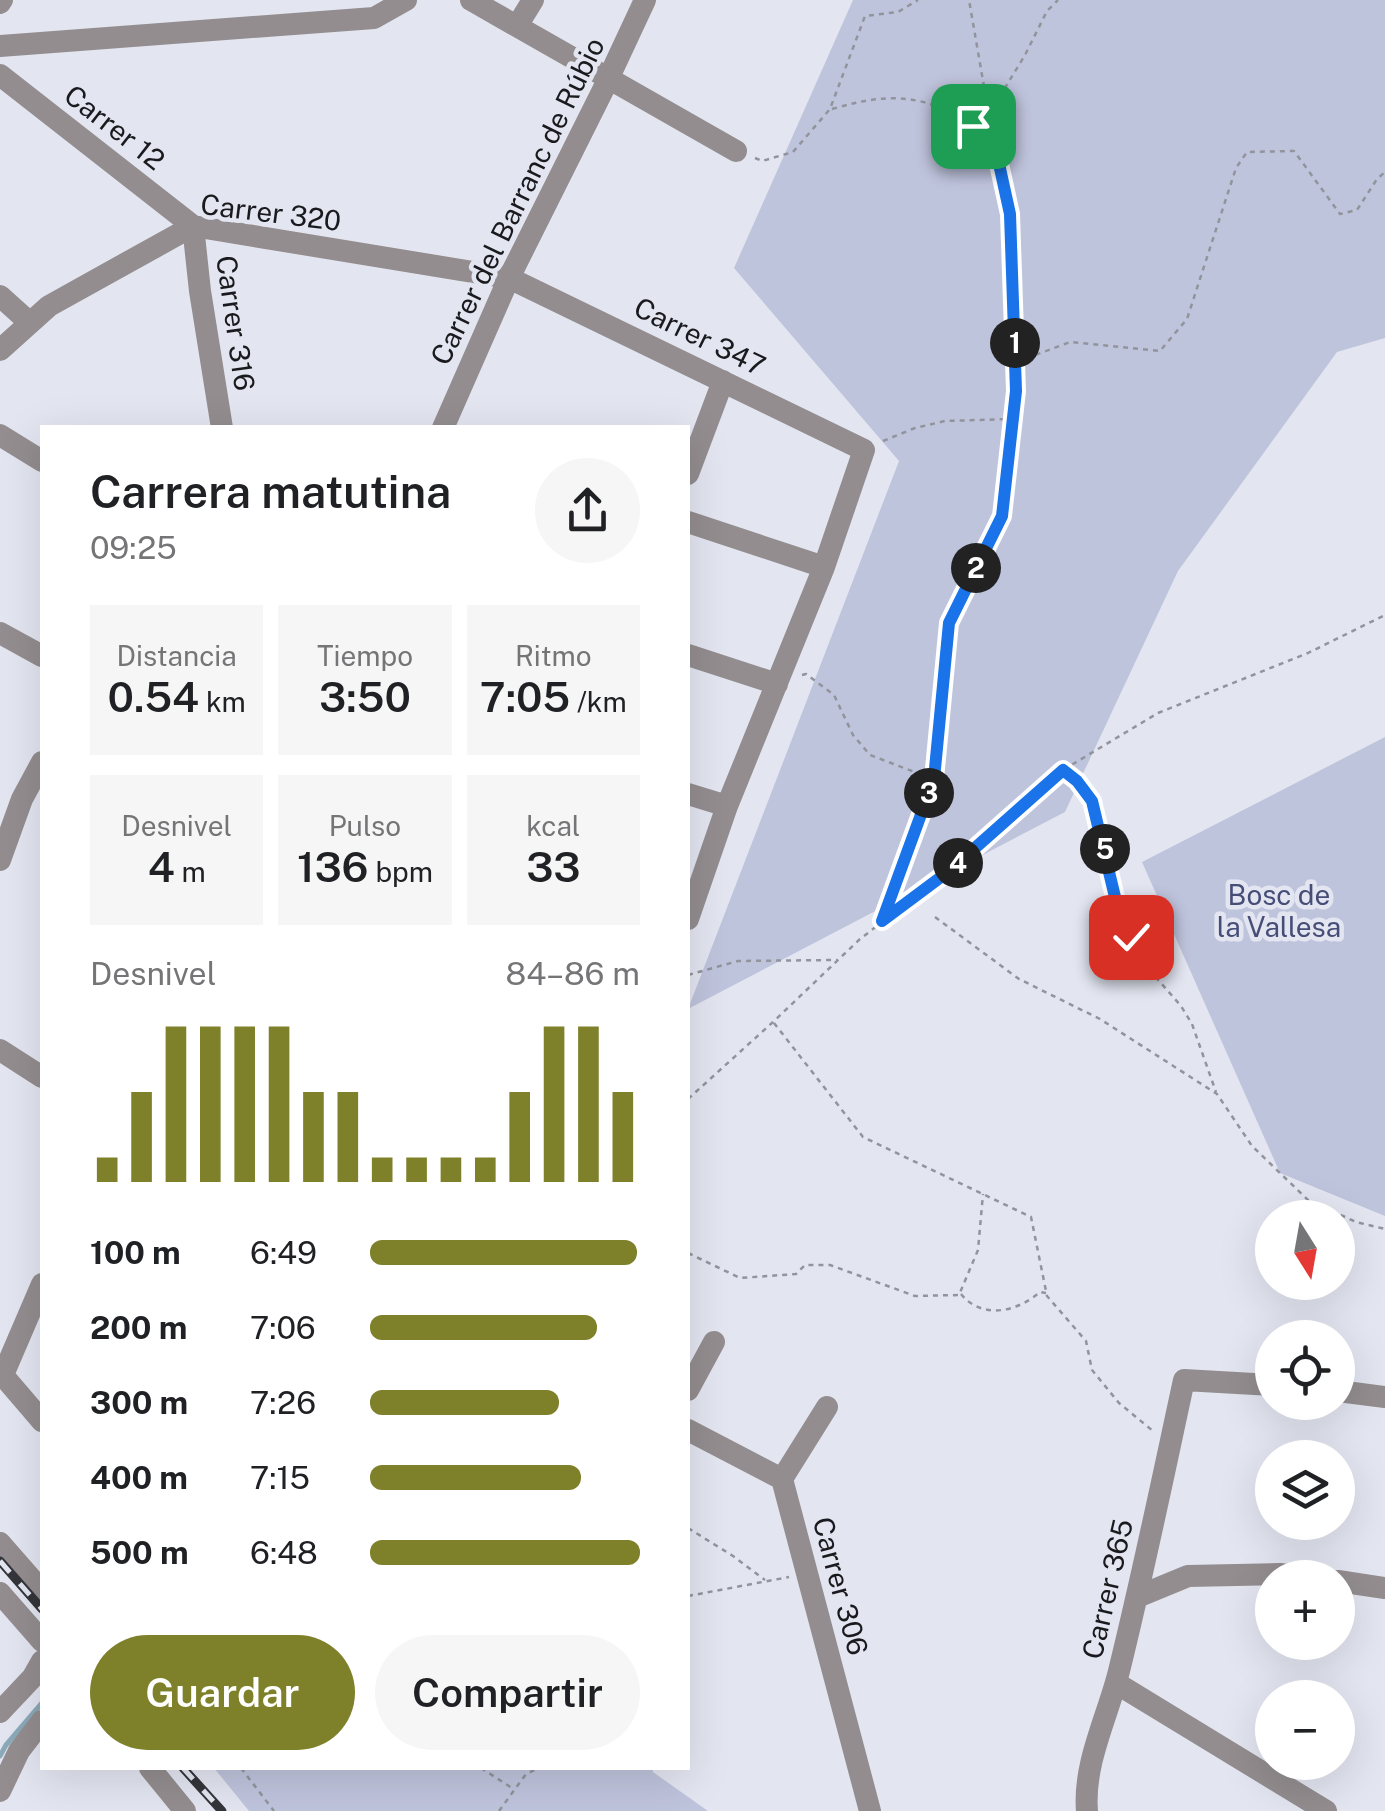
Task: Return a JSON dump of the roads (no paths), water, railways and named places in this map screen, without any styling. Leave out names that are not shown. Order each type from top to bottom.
[{"type":"street","points":[[0,46],[374,18],[406,0]]},
{"type":"street","points":[[470,0],[736,151]]},
{"type":"street","points":[[517,26],[533,0]]},
{"type":"street","name":"Carrer del Barranc de Rúbio","points":[[444,425],[509,278],[645,0]]},
{"type":"street","name":"Carrer 12","points":[[0,76],[193,226]]},
{"type":"street","name":"Carrer 320","points":[[0,350],[49,306],[193,226],[509,278]]},
{"type":"street","name":"Carrer 316","points":[[193,226],[222,425]]},
{"type":"street","name":"Carrer 347","points":[[509,278],[864,450],[824,566]]},
{"type":"street","points":[[0,296],[30,323]]},
{"type":"street","points":[[690,469],[724,380]]},
{"type":"street","points":[[0,436],[40,460]]},
{"type":"street","points":[[690,523],[824,566],[727,806],[690,913]]},
{"type":"street","points":[[0,632],[40,655]]},
{"type":"street","points":[[690,655],[777,684]]},
{"type":"street","points":[[0,860],[40,766]]},
{"type":"street","points":[[690,795],[727,806]]},
{"type":"street","points":[[0,1050],[40,1075]]},
{"type":"street","points":[[40,1288],[2,1374],[40,1419]]},
{"type":"street","points":[[690,1386],[714,1342]]},
{"type":"street","name":"Carrer 365","points":[[1088,1811],[1086,1794],[1102,1720],[1116,1683],[1137,1597],[1184,1380],[1255,1384]]},
{"type":"street","points":[[1355,1393],[1385,1397]]},
{"type":"street","points":[[690,1431],[782,1479],[827,1408]]},
{"type":"street","name":"Carrer 306","points":[[782,1479],[870,1811]]},
{"type":"street","points":[[0,1543],[40,1589]]},
{"type":"street","points":[[1137,1597],[1188,1576],[1255,1575]]},
{"type":"street","points":[[1355,1584],[1385,1588]]},
{"type":"street","points":[[0,1593],[40,1639]]},
{"type":"street","points":[[0,1712],[40,1664]]},
{"type":"street","points":[[1116,1683],[1326,1811]]},
{"type":"street","points":[[0,1790],[19,1751],[40,1724]]},
{"type":"street","points":[[152,1770],[186,1811]]},
{"type":"waterway","points":[[0,1756],[40,1705]]},
{"type":"railway","points":[[0,1561],[40,1607]]},
{"type":"railway","points":[[185,1770],[222,1811]]},
{"type":"park label","name":"Bosc de la Vallesa","points":[[1279,910]]}]
